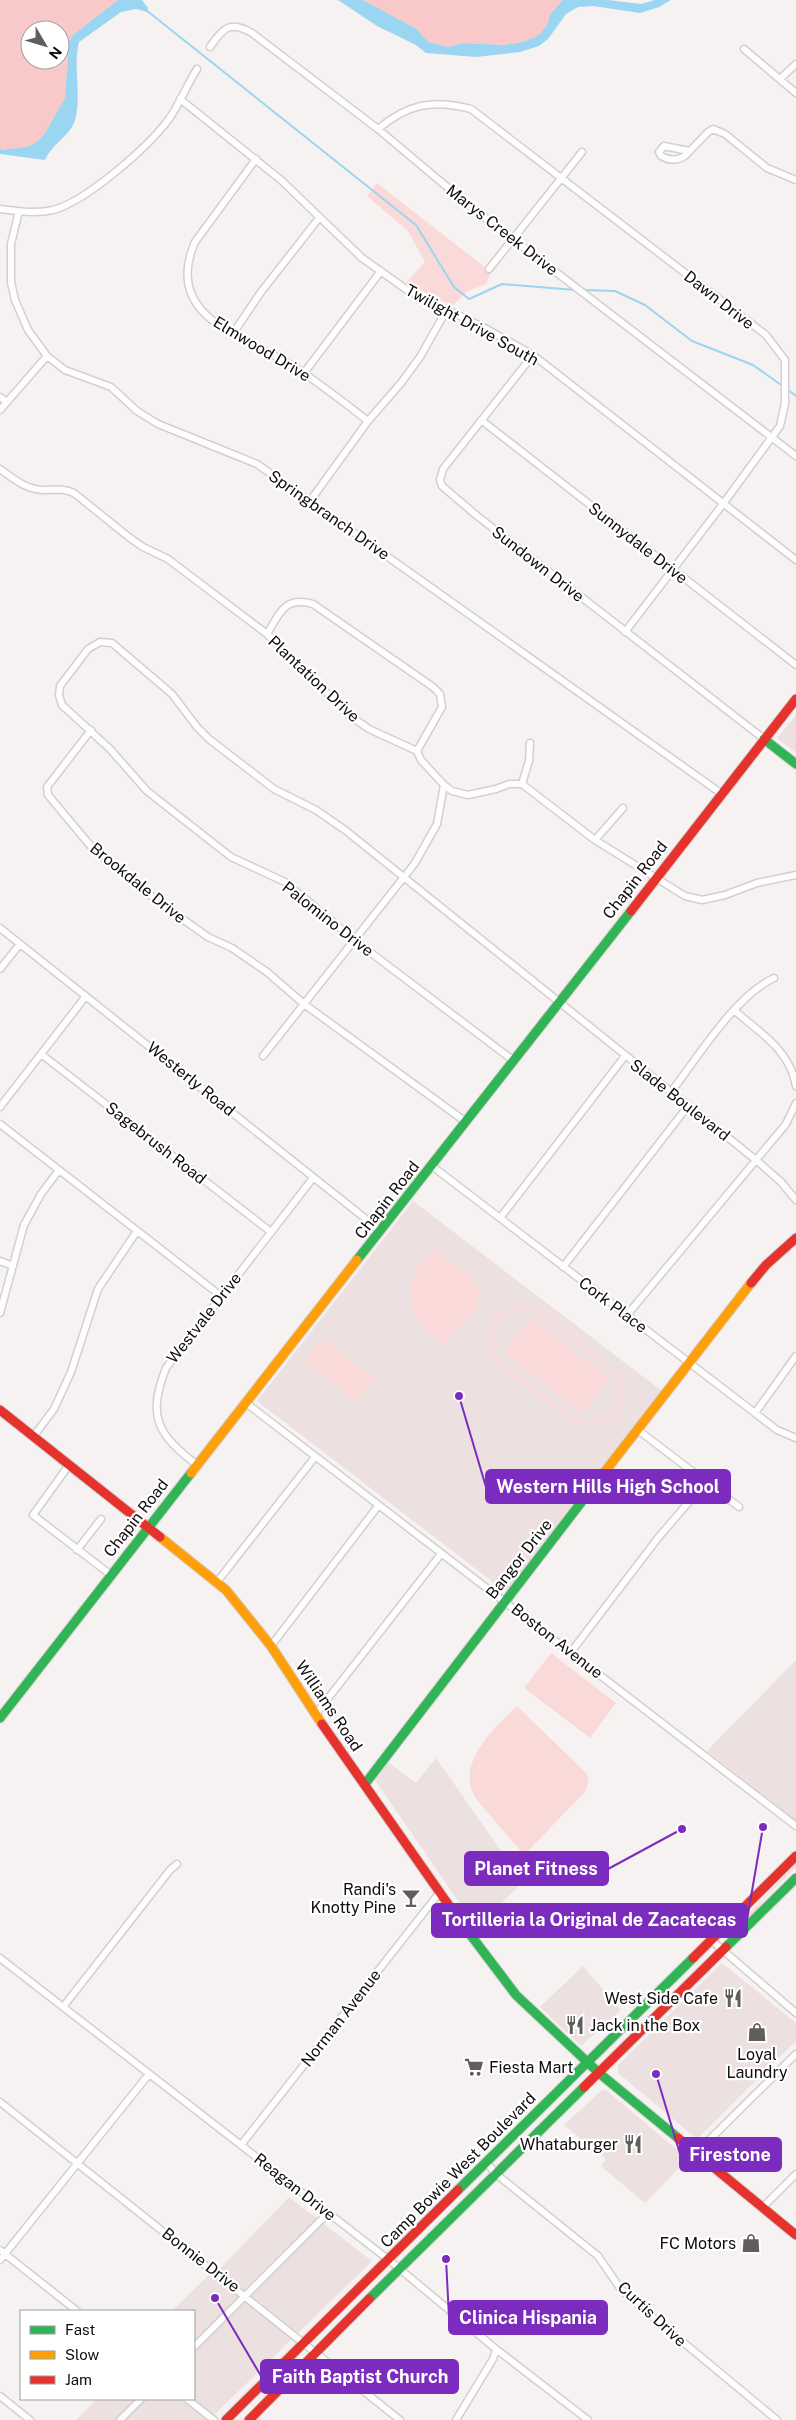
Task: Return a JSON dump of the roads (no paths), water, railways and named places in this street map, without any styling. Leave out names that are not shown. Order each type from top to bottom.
[{"type":"street","name":"Marys Creek Drive","points":[[210,47],[224,30],[233,26],[240,26],[265,42],[378,130],[471,207],[514,238],[576,288],[796,456]]},
{"type":"street","points":[[744,49],[796,93]]},
{"type":"street","points":[[780,79],[796,64]]},
{"type":"street","points":[[0,209],[37,212],[52,210],[85,194],[148,142],[170,117],[197,68]]},
{"type":"street","name":"Twilight Drive South","points":[[180,99],[281,180],[362,258],[410,292],[446,311],[483,327],[533,355],[796,560]]},
{"type":"street","name":"Dawn Drive","points":[[378,130],[404,110],[427,104],[459,106],[478,113],[766,335],[785,360],[783,419],[772,438],[625,632]]},
{"type":"street","points":[[689,151],[708,132],[719,130],[767,168],[796,180]]},
{"type":"street","points":[[489,268],[582,152]]},
{"type":"street","name":"Elmwood Drive","points":[[256,159],[194,242],[187,262],[189,290],[194,302],[200,310],[232,335],[304,373],[368,421]]},
{"type":"street","name":"Springbranch Drive","points":[[18,211],[11,244],[11,282],[22,319],[46,356],[65,370],[111,387],[137,411],[158,424],[257,464],[722,794]]},
{"type":"street","points":[[232,335],[319,218]]},
{"type":"street","points":[[304,373],[381,272]]},
{"type":"street","points":[[310,501],[368,421],[415,364],[446,311]]},
{"type":"street","name":"Sundown Drive","points":[[533,355],[442,469],[440,480],[442,486],[476,516],[764,740]]},
{"type":"street","points":[[0,410],[46,356]]},
{"type":"street","points":[[0,397],[7,402]]},
{"type":"street","name":"Sunnydale Drive","points":[[480,420],[796,665]]},
{"type":"street","name":"Plantation Drive","points":[[0,469],[18,483],[29,488],[66,489],[74,493],[130,538],[143,547],[168,559],[268,634],[350,715],[369,729],[417,751]]},
{"type":"street","points":[[268,634],[284,607],[300,601],[313,604],[433,687],[440,694],[442,707],[417,751],[421,760],[452,791],[468,794],[496,789],[509,784],[522,784],[595,840],[678,893],[702,900],[766,880],[796,875]]},
{"type":"street","name":"Slade Boulevard","points":[[59,695],[60,686],[88,649],[100,642],[112,643],[172,694],[197,727],[209,739],[274,789],[316,810],[404,878],[756,1160],[781,1182],[796,1200]]},
{"type":"street","name":"Palomino Drive","points":[[59,695],[62,705],[91,730],[147,791],[231,857],[285,882],[354,940],[514,1061]]},
{"type":"street","name":"Chapin Road","points":[[0,1718],[796,700]]},
{"type":"street","name":"Brookdale Drive","points":[[91,730],[47,787],[48,795],[94,850],[160,903],[208,937],[232,948],[267,972],[304,1004],[466,1122]]},
{"type":"street","points":[[764,740],[796,764]]},
{"type":"street","points":[[522,784],[529,761],[530,743]]},
{"type":"street","points":[[263,1056],[404,878],[433,834],[444,785]]},
{"type":"street","points":[[595,840],[623,808]]},
{"type":"street","name":"Westerly Road","points":[[0,928],[381,1231]]},
{"type":"street","points":[[0,970],[20,944]]},
{"type":"street","points":[[671,1092],[734,1010],[751,991],[774,978]]},
{"type":"street","points":[[0,1107],[86,996]]},
{"type":"street","points":[[734,1010],[789,1060],[796,1086]]},
{"type":"street","name":"Sagebrush Road","points":[[41,1054],[271,1232]]},
{"type":"street","points":[[500,1218],[625,1056]]},
{"type":"street","points":[[627,1315],[786,1124],[796,1104]]},
{"type":"street","points":[[563,1267],[688,1106]]},
{"type":"street","points":[[0,1124],[221,1296]]},
{"type":"street","name":"Cork Place","points":[[432,1166],[777,1430],[796,1438]]},
{"type":"street","points":[[0,1313],[24,1225],[41,1194],[59,1170]]},
{"type":"street","name":"Westvale Drive","points":[[197,1465],[175,1448],[162,1433],[156,1413],[166,1368],[313,1178]]},
{"type":"street","points":[[33,1437],[54,1409],[71,1372],[98,1289],[137,1231]]},
{"type":"street","name":"Bangor Drive","points":[[365,1784],[748,1286],[772,1259],[796,1238]]},
{"type":"street","points":[[0,1261],[13,1266]]},
{"type":"street","points":[[755,1413],[796,1356]]},
{"type":"street","name":"Boston Avenue","points":[[246,1403],[796,1826]]},
{"type":"street","name":"Williams Road","points":[[0,1410],[217,1582],[271,1646],[315,1715],[440,1892],[516,1995],[598,2074],[796,2234]]},
{"type":"street","points":[[638,1430],[739,1507]]},
{"type":"street","points":[[217,1582],[315,1457]]},
{"type":"street","points":[[69,1465],[33,1515],[111,1575]]},
{"type":"street","points":[[571,1652],[658,1538],[706,1482]]},
{"type":"street","points":[[271,1646],[378,1506]]},
{"type":"street","points":[[77,1550],[101,1519]]},
{"type":"street","points":[[315,1715],[441,1554]]},
{"type":"street","name":"Camp Bowie West Boulevard","points":[[226,2420],[796,1856]]},
{"type":"street","points":[[63,2007],[170,1870],[177,1864]]},
{"type":"street","name":"Camp Bowie West Boulevard","points":[[249,2420],[399,2269],[796,1878]]},
{"type":"street","name":"Norman Avenue","points":[[241,2145],[440,1892]]},
{"type":"street","points":[[711,1940],[796,2013]]},
{"type":"street","name":"Reagan Drive","points":[[0,1958],[389,2260],[496,2349],[588,2420]]},
{"type":"street","points":[[696,2153],[796,2054]]},
{"type":"street","points":[[0,2260],[2,2252],[149,2074]]},
{"type":"street","name":"Bonnie Drive","points":[[0,2102],[246,2295],[400,2420]]},
{"type":"street","name":"Curtis Drive","points":[[486,2163],[496,2174],[598,2256],[620,2288],[636,2304],[778,2420]]},
{"type":"street","points":[[762,2207],[796,2174]]},
{"type":"street","points":[[195,2346],[328,2213]]},
{"type":"street","points":[[2,2252],[76,2310]]},
{"type":"street","points":[[456,2420],[493,2359],[496,2349]]},
{"type":"street","points":[[0,2396],[30,2420]]},
{"type":"street","points":[[120,2420],[140,2400]]},
{"type":"street","points":[[188,2400],[214,2420]]},
{"type":"water","points":[[118,0],[142,0],[148,8],[147,12],[136,9],[121,12],[79,42],[77,51],[78,97],[74,123],[45,160],[0,154],[0,148],[3,150],[30,146],[45,133],[65,98],[67,70],[70,70],[70,40],[73,35]]},
{"type":"water","points":[[338,0],[363,0],[417,29],[428,42],[448,47],[464,43],[503,45],[523,42],[539,35],[548,24],[550,14],[563,0],[608,0],[641,4],[655,0],[671,0],[659,7],[640,13],[593,6],[578,7],[566,14],[548,39],[539,46],[520,52],[476,57],[426,53],[416,45],[377,26]]},
{"type":"waterway","points":[[146,10],[416,225],[454,287],[469,299],[502,284],[576,290]]},
{"type":"waterway","points":[[583,290],[615,291],[645,305],[692,341],[753,365],[784,387]]},
{"type":"waterway","points":[[788,390],[796,396]]},
{"type":"place","name":"Western Hills High School","points":[[459,1396]]},
{"type":"place","name":"Tortilleria la Original de Zacatecas","points":[[763,1827]]},
{"type":"place","name":"Planet Fitness","points":[[682,1829]]},
{"type":"place","name":"Randi's Knotty Pine","points":[[411,1898]]},
{"type":"place","name":"West Side Cafe","points":[[733,1998]]},
{"type":"place","name":"Jack in the Box","points":[[575,2025]]},
{"type":"place","name":"Loyal Laundry","points":[[757,2032]]},
{"type":"place","name":"Fiesta Mart","points":[[474,2067]]},
{"type":"place","name":"Firestone","points":[[656,2074]]},
{"type":"place","name":"Whataburger","points":[[633,2144]]},
{"type":"place","name":"FC Motors","points":[[751,2243]]},
{"type":"place","name":"Clinica Hispania","points":[[446,2259]]},
{"type":"place","name":"Faith Baptist Church","points":[[215,2298]]}]
